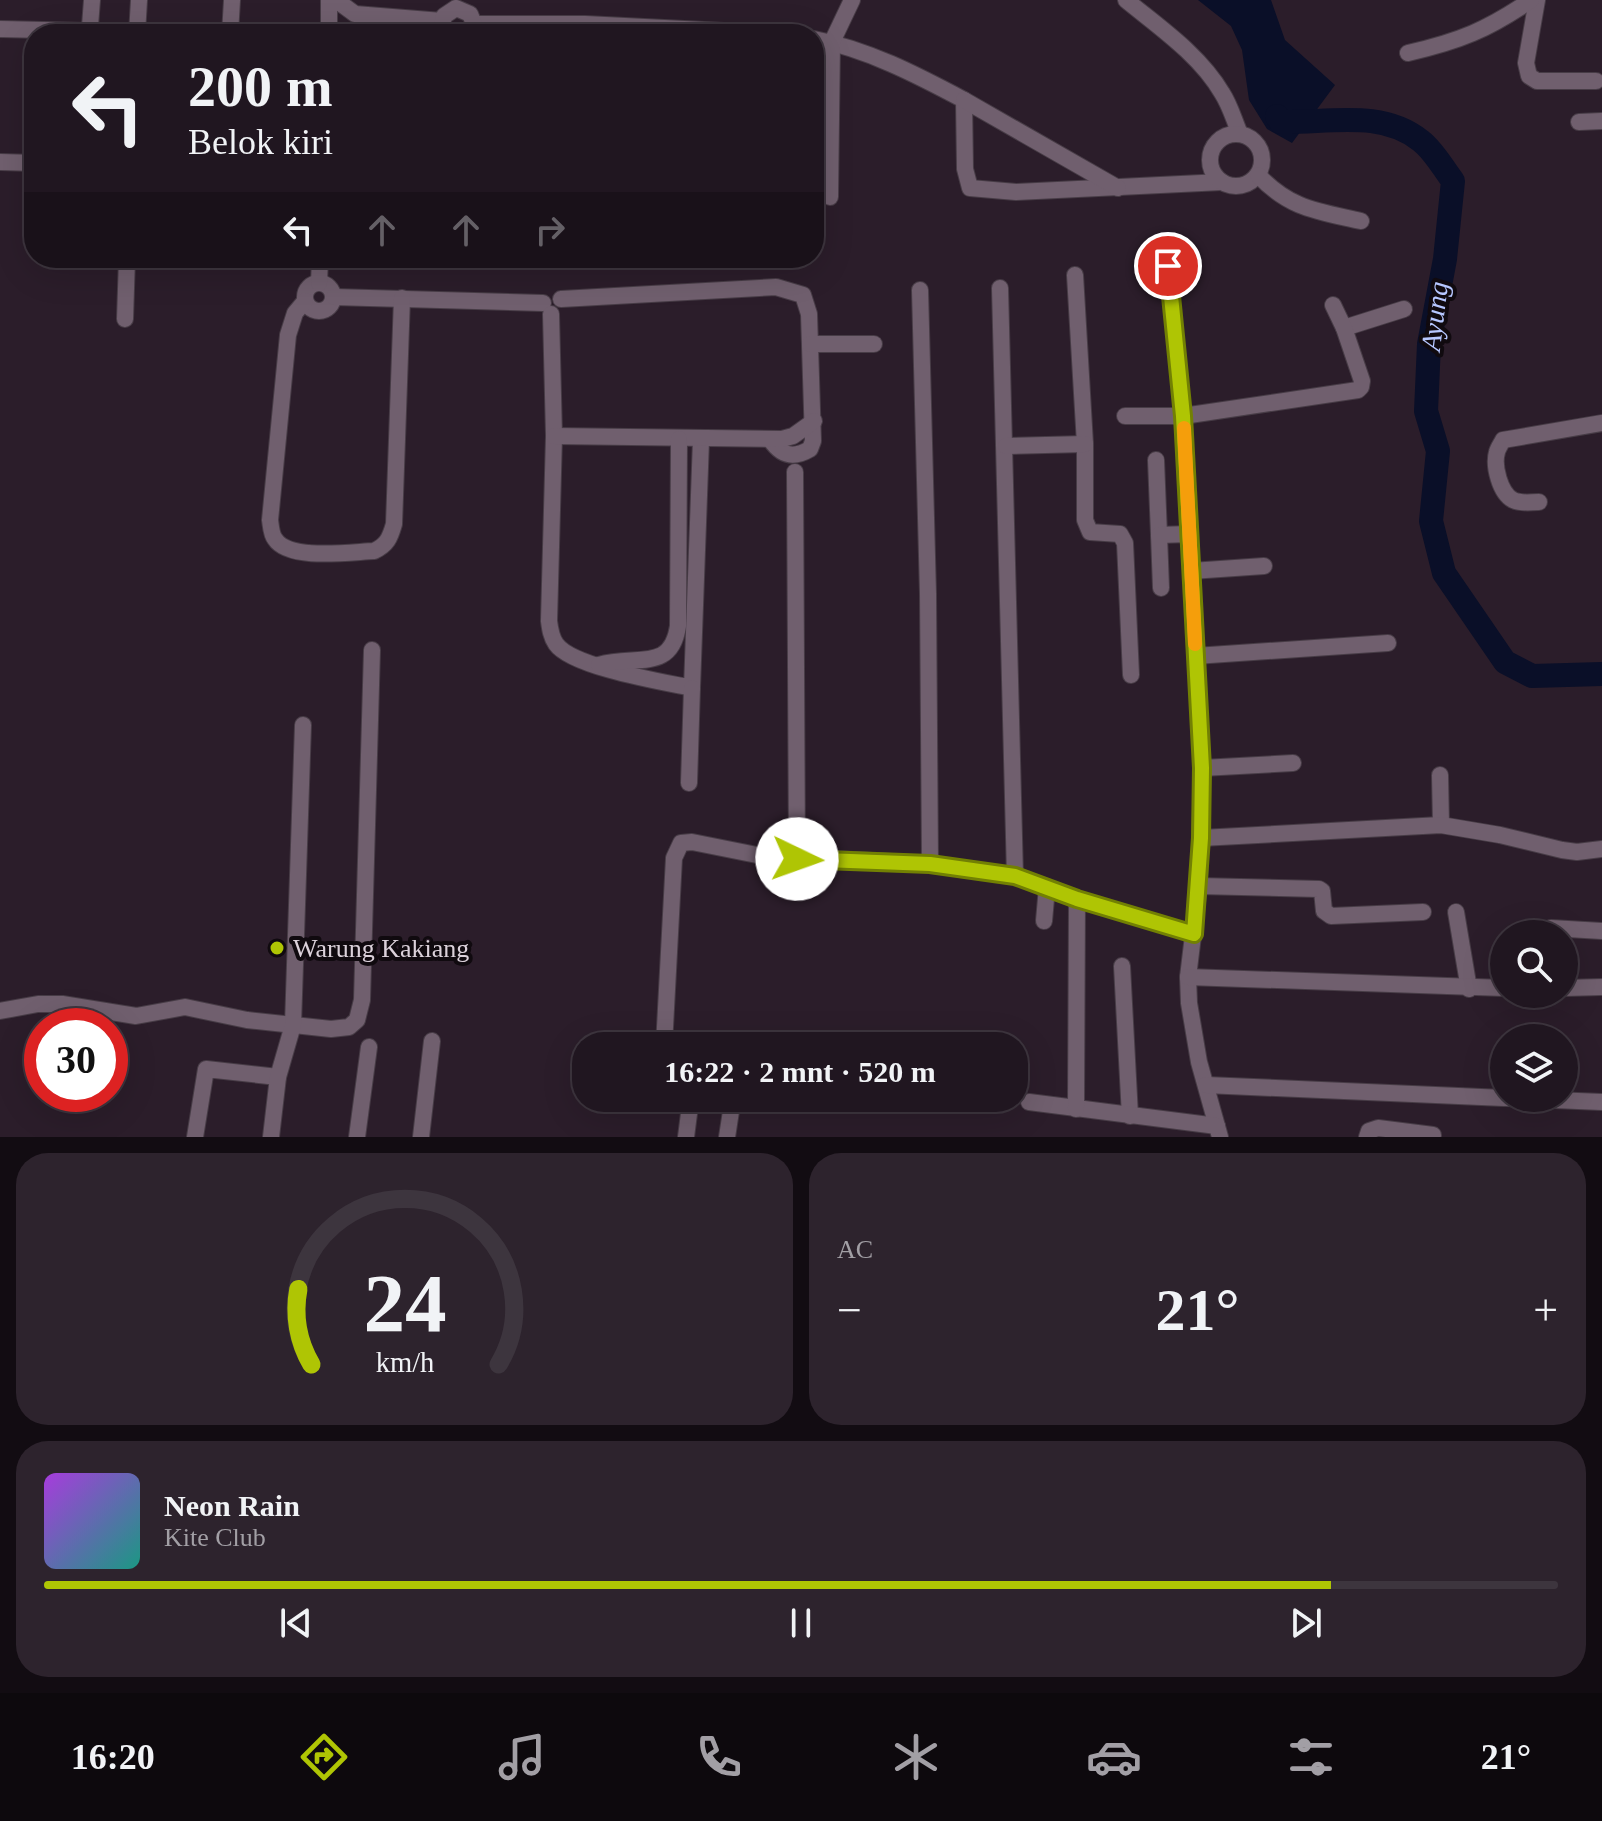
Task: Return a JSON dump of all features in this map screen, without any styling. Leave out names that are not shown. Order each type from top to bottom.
[{"type":"street","points":[[90,24],[92,0]]},
{"type":"street","points":[[138,24],[139,0]]},
{"type":"street","points":[[231,24],[232,0]]},
{"type":"street","points":[[329,0],[329,24]]},
{"type":"street","points":[[336,0],[355,14],[419,24]]},
{"type":"street","points":[[830,197],[832,42],[852,0]]},
{"type":"street","points":[[1126,0],[1166,32],[1216,83],[1240,134]]},
{"type":"street","points":[[1408,53],[1451,43],[1492,26],[1508,6],[1531,0]]},
{"type":"street","points":[[1537,0],[1526,63],[1529,76],[1537,81],[1596,81]]},
{"type":"street","points":[[445,24],[447,12],[456,4],[470,14],[471,24]]},
{"type":"street","points":[[340,24],[355,14]]},
{"type":"street","points":[[0,29],[24,30]]},
{"type":"street","points":[[824,41],[909,71],[1118,188]]},
{"type":"street","points":[[964,100],[965,169],[970,188],[979,191],[1222,182],[1242,186],[1258,175],[1263,160],[1254,140],[1240,134],[1224,136],[1218,141],[1210,155],[1212,170],[1222,182]]},
{"type":"street","points":[[1579,122],[1602,121]]},
{"type":"street","points":[[0,162],[24,163]]},
{"type":"street","points":[[1258,175],[1294,204],[1361,221]]},
{"type":"street","points":[[1029,1102],[1218,1131],[1193,1037],[1188,977],[1199,886],[1202,768],[1183,416],[1168,266]]},
{"type":"street","points":[[125,319],[127,268]]},
{"type":"street","points":[[319,283],[320,268]]},
{"type":"street","points":[[1075,275],[1085,444],[1086,529],[1094,533],[1120,534],[1125,543],[1131,675]]},
{"type":"street","points":[[305,301],[319,312],[330,307],[334,297],[329,287],[319,283],[307,289],[305,301],[295,313],[288,335],[270,520],[273,537],[282,547],[310,553],[374,551],[383,547],[389,539],[394,524],[402,298]]},
{"type":"street","points":[[1000,288],[1015,876]]},
{"type":"street","points":[[554,436],[701,440],[793,436],[814,421],[807,302],[803,295],[786,289],[561,299],[551,295],[547,308],[554,436],[549,621],[552,636],[557,647],[566,653],[599,665],[631,668],[692,688]]},
{"type":"street","points":[[920,290],[928,594],[930,864]]},
{"type":"street","points":[[334,297],[402,298],[547,308]]},
{"type":"street","points":[[1125,416],[1183,416],[1358,390],[1362,381],[1333,305]]},
{"type":"street","points":[[1344,328],[1404,309]]},
{"type":"street","points":[[810,344],[874,344]]},
{"type":"street","points":[[1539,502],[1518,502],[1508,498],[1502,489],[1496,462],[1503,440],[1602,423]]},
{"type":"street","points":[[631,668],[667,654],[675,644],[678,626],[679,439]]},
{"type":"street","points":[[689,783],[701,440]]},
{"type":"street","points":[[1006,446],[1085,444]]},
{"type":"street","points":[[1156,460],[1161,588]]},
{"type":"street","points":[[795,472],[797,859]]},
{"type":"street","points":[[1159,535],[1189,534]]},
{"type":"street","points":[[1191,571],[1264,566]]},
{"type":"street","points":[[678,626],[696,626]]},
{"type":"street","points":[[1195,656],[1388,643]]},
{"type":"street","points":[[0,1011],[62,1004],[136,1016],[185,1007],[247,1020],[331,1029],[349,1027],[357,1020],[362,1000],[372,650]]},
{"type":"street","points":[[271,1137],[278,1077],[293,1025],[303,725]]},
{"type":"street","points":[[1202,768],[1293,763]]},
{"type":"street","points":[[1440,775],[1441,825]]},
{"type":"street","points":[[1201,838],[1441,825],[1562,850],[1602,849]]},
{"type":"street","points":[[665,1032],[674,858],[681,843],[692,842],[733,852],[797,859],[930,864],[1015,876],[1077,899],[1194,934]]},
{"type":"street","points":[[1199,886],[1319,889],[1322,891],[1324,911],[1331,916],[1423,912]]},
{"type":"street","points":[[1044,921],[1047,887]]},
{"type":"street","points":[[1076,1109],[1077,899]]},
{"type":"street","points":[[1456,912],[1469,989]]},
{"type":"street","points":[[1578,930],[1602,931]]},
{"type":"street","points":[[1122,966],[1130,1116]]},
{"type":"street","points":[[1188,977],[1490,988]]},
{"type":"street","points":[[1578,988],[1602,987]]},
{"type":"street","points":[[421,1137],[432,1041]]},
{"type":"street","points":[[357,1137],[369,1047]]},
{"type":"street","points":[[195,1137],[206,1069],[278,1077]]},
{"type":"street","points":[[1206,1085],[1490,1097]]},
{"type":"street","points":[[1578,1101],[1602,1102]]},
{"type":"street","points":[[686,1137],[689,1112]]},
{"type":"street","points":[[727,1137],[731,1112]]},
{"type":"street","points":[[1367,1137],[1369,1131],[1378,1128],[1433,1135]]},
{"type":"water","points":[[1198,0],[1271,0],[1285,40],[1335,85],[1292,143],[1267,129],[1249,100],[1242,50],[1231,26]]},
{"type":"waterway","name":"Ayung","points":[[1277,116],[1281,122],[1372,121],[1406,131],[1426,145],[1453,181],[1445,259],[1429,344],[1426,411],[1438,451],[1431,521],[1444,573],[1505,662],[1532,676],[1602,674]]},
{"type":"slow traffic","points":[[1184,428],[1195,644]]},
{"type":"place","name":"Warung Kakiang","points":[[277,948]]},
{"type":"route","points":[[797,859],[930,864],[1015,876],[1077,899],[1194,934],[1202,768],[1183,416],[1168,266]]}]
